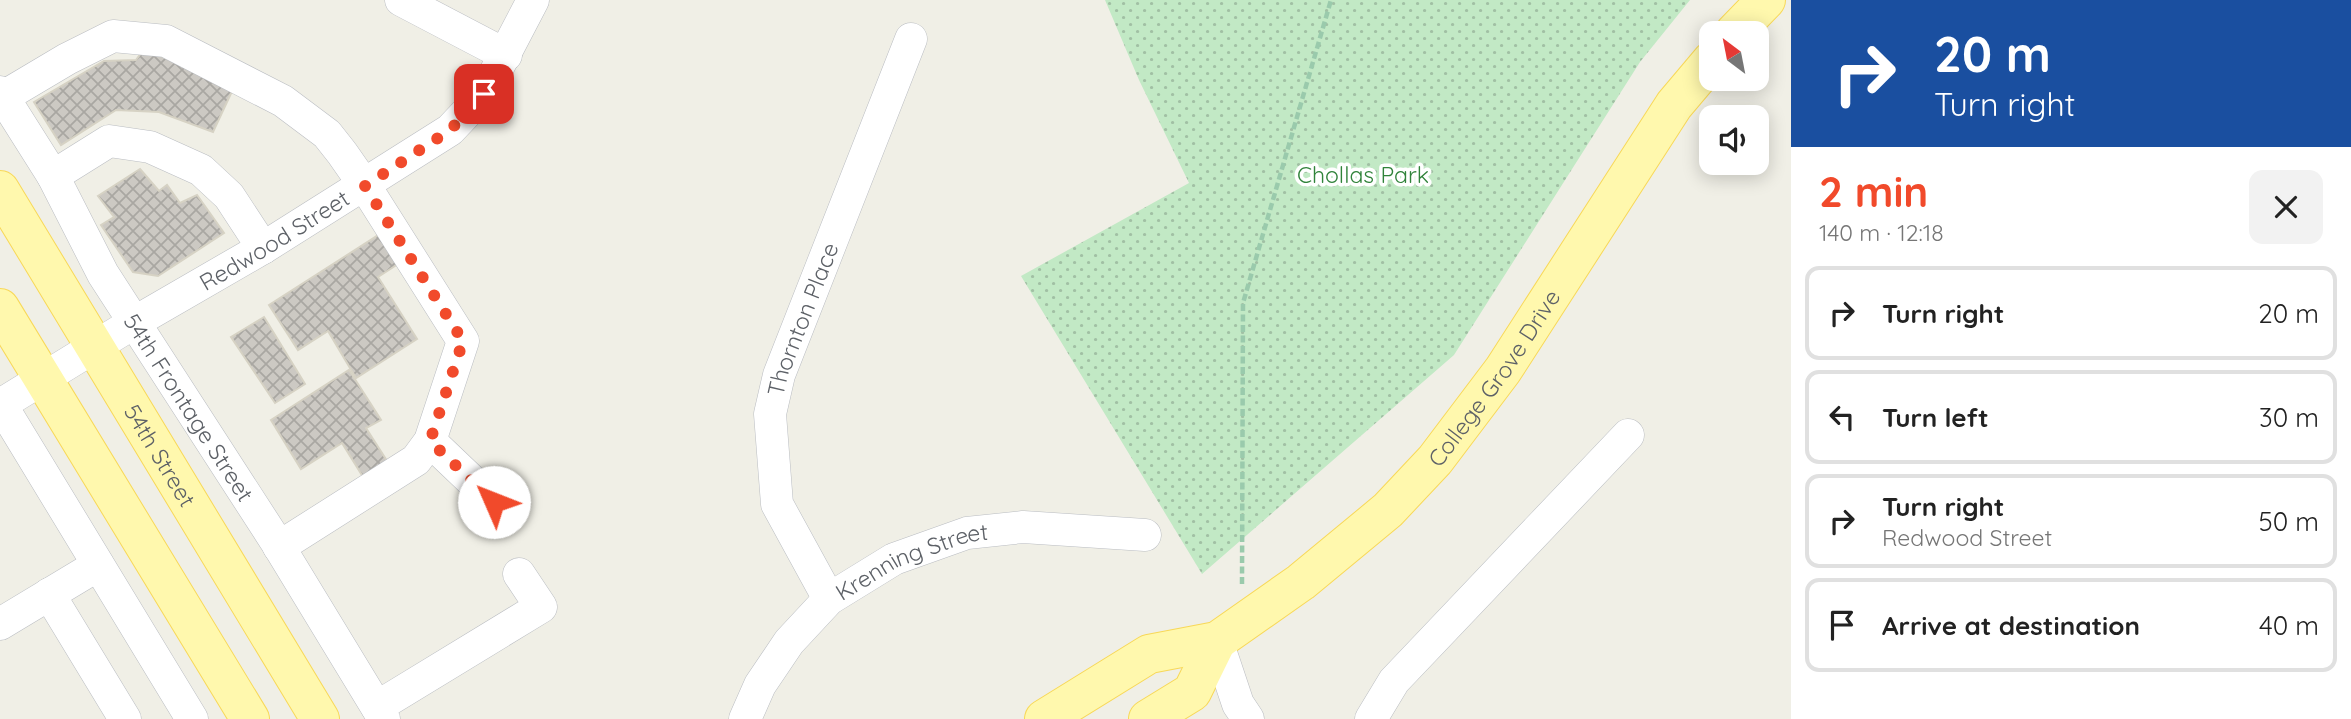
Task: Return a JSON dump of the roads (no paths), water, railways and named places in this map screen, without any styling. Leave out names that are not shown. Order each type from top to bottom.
[{"type":"main road","points":[[1746,21],[1766,0]]},
{"type":"main road","name":"College Grove Drive","points":[[1044,719],[1149,654],[1229,632],[1301,582],[1388,510],[1435,460],[1503,370],[1674,105],[1699,75]]},
{"type":"main road","name":"54th Street","points":[[0,190],[320,719]]},
{"type":"main road","points":[[0,308],[250,719]]},
{"type":"main road","name":"College Grove Drive","points":[[1148,719],[1192,692],[1229,632]]},
{"type":"street","points":[[401,0],[506,55]]},
{"type":"street","name":"Redwood Street","points":[[0,404],[365,186],[450,130],[484,94],[533,0]]},
{"type":"street","points":[[1,95],[113,36],[166,41],[283,101],[327,134],[365,186],[463,341],[430,441],[416,460],[279,547]]},
{"type":"street","name":"Thornton Place","points":[[829,599],[777,504],[770,414],[779,375],[911,39]]},
{"type":"street","name":"54th Frontage Street","points":[[1,95],[53,176],[103,274],[279,547],[380,713]]},
{"type":"street","points":[[53,176],[109,141],[150,147],[201,170],[229,196],[263,248]]},
{"type":"street","points":[[0,404],[98,565],[182,716]]},
{"type":"street","points":[[1371,719],[1394,681],[1628,435]]},
{"type":"street","points":[[430,441],[494,502]]},
{"type":"street","name":"Krenning Street","points":[[745,719],[760,685],[789,642],[829,599],[894,559],[967,533],[1023,527],[1145,535]]},
{"type":"street","points":[[0,624],[98,565]]},
{"type":"street","points":[[380,713],[541,607],[519,574]]},
{"type":"street","points":[[49,594],[125,719]]},
{"type":"street","points":[[1229,632],[1238,704],[1248,719]]},
{"type":"park label","name":"Chollas Park","points":[[1363,174]]}]
